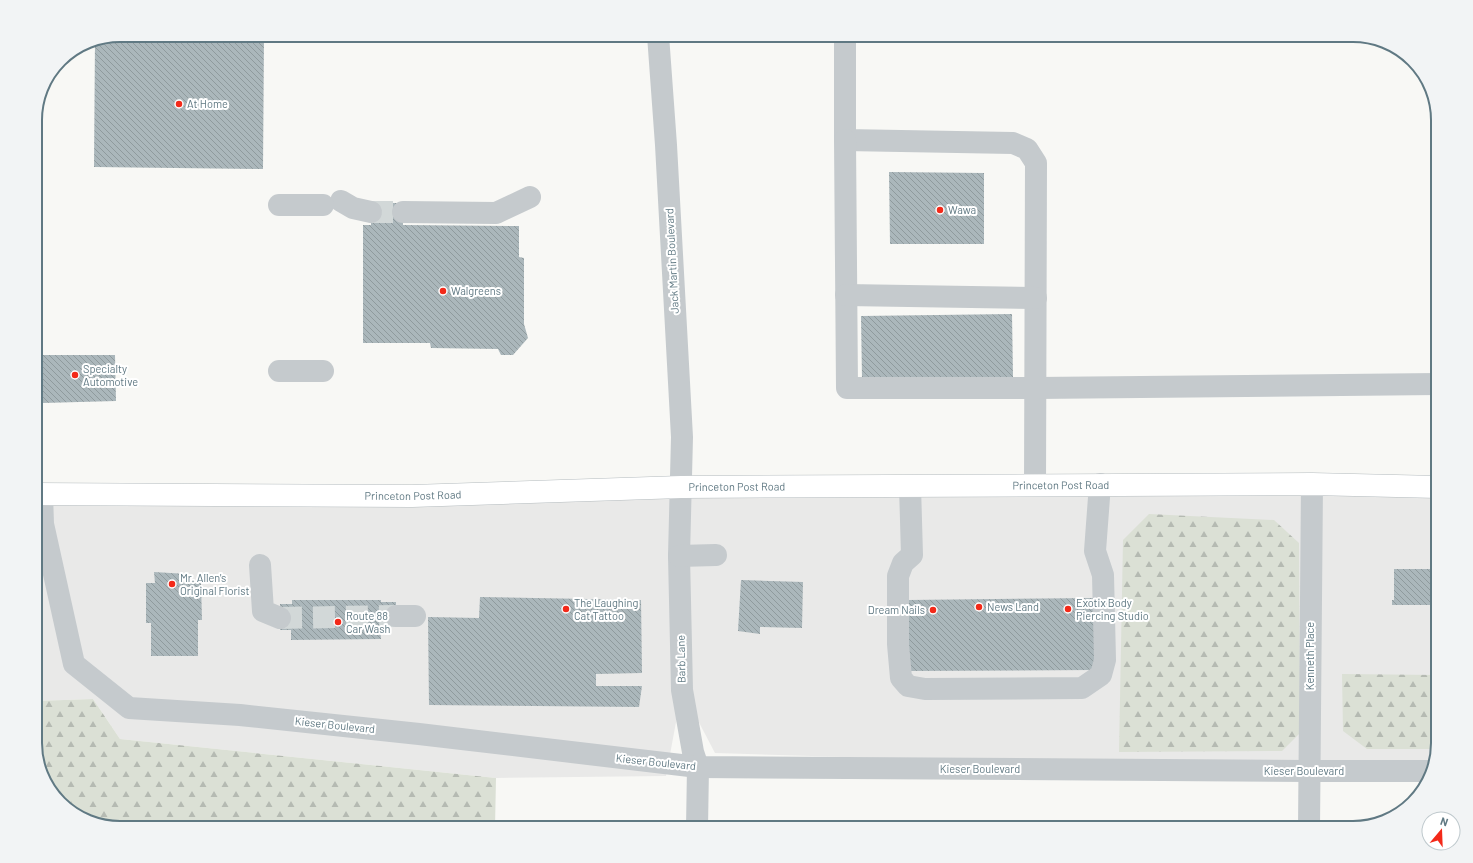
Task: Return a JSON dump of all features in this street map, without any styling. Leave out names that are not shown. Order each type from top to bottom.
[{"type":"main road","name":"Princeton Post Road","points":[[42,494],[412,496],[681,487],[1100,484],[1312,484],[1431,487]]},
{"type":"street","name":"Jack Martin Boulevard","points":[[659,42],[666,145],[682,437],[681,487]]},
{"type":"street","points":[[845,42],[847,388],[1036,388],[1431,384]]},
{"type":"street","points":[[845,140],[1013,143],[1027,149],[1036,163],[1035,485]]},
{"type":"street","points":[[403,212],[496,213],[530,197]]},
{"type":"street","points":[[279,204],[332,203],[372,212]]},
{"type":"street","points":[[846,295],[1036,298]]},
{"type":"street","points":[[279,371],[323,371]]},
{"type":"street","points":[[910,486],[912,555],[903,563],[898,576],[898,644],[901,678],[908,686],[925,689],[1082,688],[1101,675],[1106,660],[1103,575],[1095,551],[1100,484]]},
{"type":"street","name":"Kenneth Place","points":[[1309,821],[1312,484]]},
{"type":"street","name":"Barb Lane","points":[[681,487],[680,556],[682,690],[693,752],[698,767],[697,821]]},
{"type":"street","name":"Kieser Boulevard","points":[[42,516],[74,664],[129,708],[240,715],[419,734],[698,767],[1426,771]]},
{"type":"street","points":[[680,556],[716,555]]},
{"type":"street","points":[[260,565],[263,611],[280,618]]},
{"type":"shaded area","points":[[1431,487],[1430,753],[1426,771],[1309,771],[715,753],[682,690],[666,776],[496,778],[120,739],[93,699],[42,701],[42,493]]},
{"type":"green space","points":[[1149,514],[1274,520],[1299,543],[1300,733],[1282,751],[1119,752],[1123,540]]},
{"type":"green space","points":[[1342,674],[1431,675],[1430,749],[1367,749],[1343,731]]},
{"type":"green space","points":[[93,699],[120,739],[496,778],[495,821],[120,821],[100,818],[81,811],[72,805],[58,791],[50,778],[43,758],[42,701]]},
{"type":"building","name":"At Home","points":[[120,42],[264,42],[263,169],[94,167],[95,46]]},
{"type":"building","points":[[889,172],[984,173],[984,244],[890,244]]},
{"type":"building","name":"Walgreens","points":[[371,203],[403,203],[403,225],[519,226],[519,257],[524,258],[524,324],[528,338],[513,355],[501,355],[498,349],[431,348],[430,343],[363,343],[363,225],[371,225]]},
{"type":"building","points":[[1012,314],[1013,378],[862,380],[861,316]]},
{"type":"building","name":"Specialty Automotive","points":[[42,355],[115,355],[116,401],[43,403]]},
{"type":"building","points":[[1394,569],[1431,569],[1431,605],[1392,605],[1392,600],[1394,600]]},
{"type":"building","points":[[154,572],[187,574],[187,583],[201,583],[202,620],[198,620],[198,656],[151,656],[151,623],[146,623],[146,583],[155,583]]},
{"type":"building","points":[[741,580],[803,582],[802,628],[760,627],[760,634],[738,631]]},
{"type":"building","points":[[480,597],[641,600],[642,673],[596,674],[596,686],[642,686],[639,707],[429,705],[428,617],[479,618]]},
{"type":"building","points":[[1094,598],[1094,670],[908,671],[908,600]]},
{"type":"building","name":"Route 88 Car Wash","points":[[292,600],[381,600],[381,602],[396,602],[396,626],[380,626],[381,639],[291,640],[291,630],[280,630],[280,604],[292,604]]},
{"type":"tunnel","points":[[371,212],[403,212]]},
{"type":"tunnel","points":[[280,618],[396,616]]},
{"type":"place","name":"At Home","points":[[179,104]]},
{"type":"place","name":"Wawa","points":[[940,210]]},
{"type":"place","name":"Walgreens","points":[[443,291]]},
{"type":"place","name":"Specialty Automotive","points":[[75,375]]},
{"type":"place","name":"Mr. Allen's Original Florist","points":[[172,584]]},
{"type":"place","name":"News Land","points":[[979,607]]},
{"type":"place","name":"The Laughing Cat Tattoo","points":[[566,609]]},
{"type":"place","name":"Exotix Body Piercing Studio","points":[[1068,609]]},
{"type":"place","name":"Dream Nails","points":[[933,610]]},
{"type":"place","name":"Route 88 Car Wash","points":[[338,622]]}]
